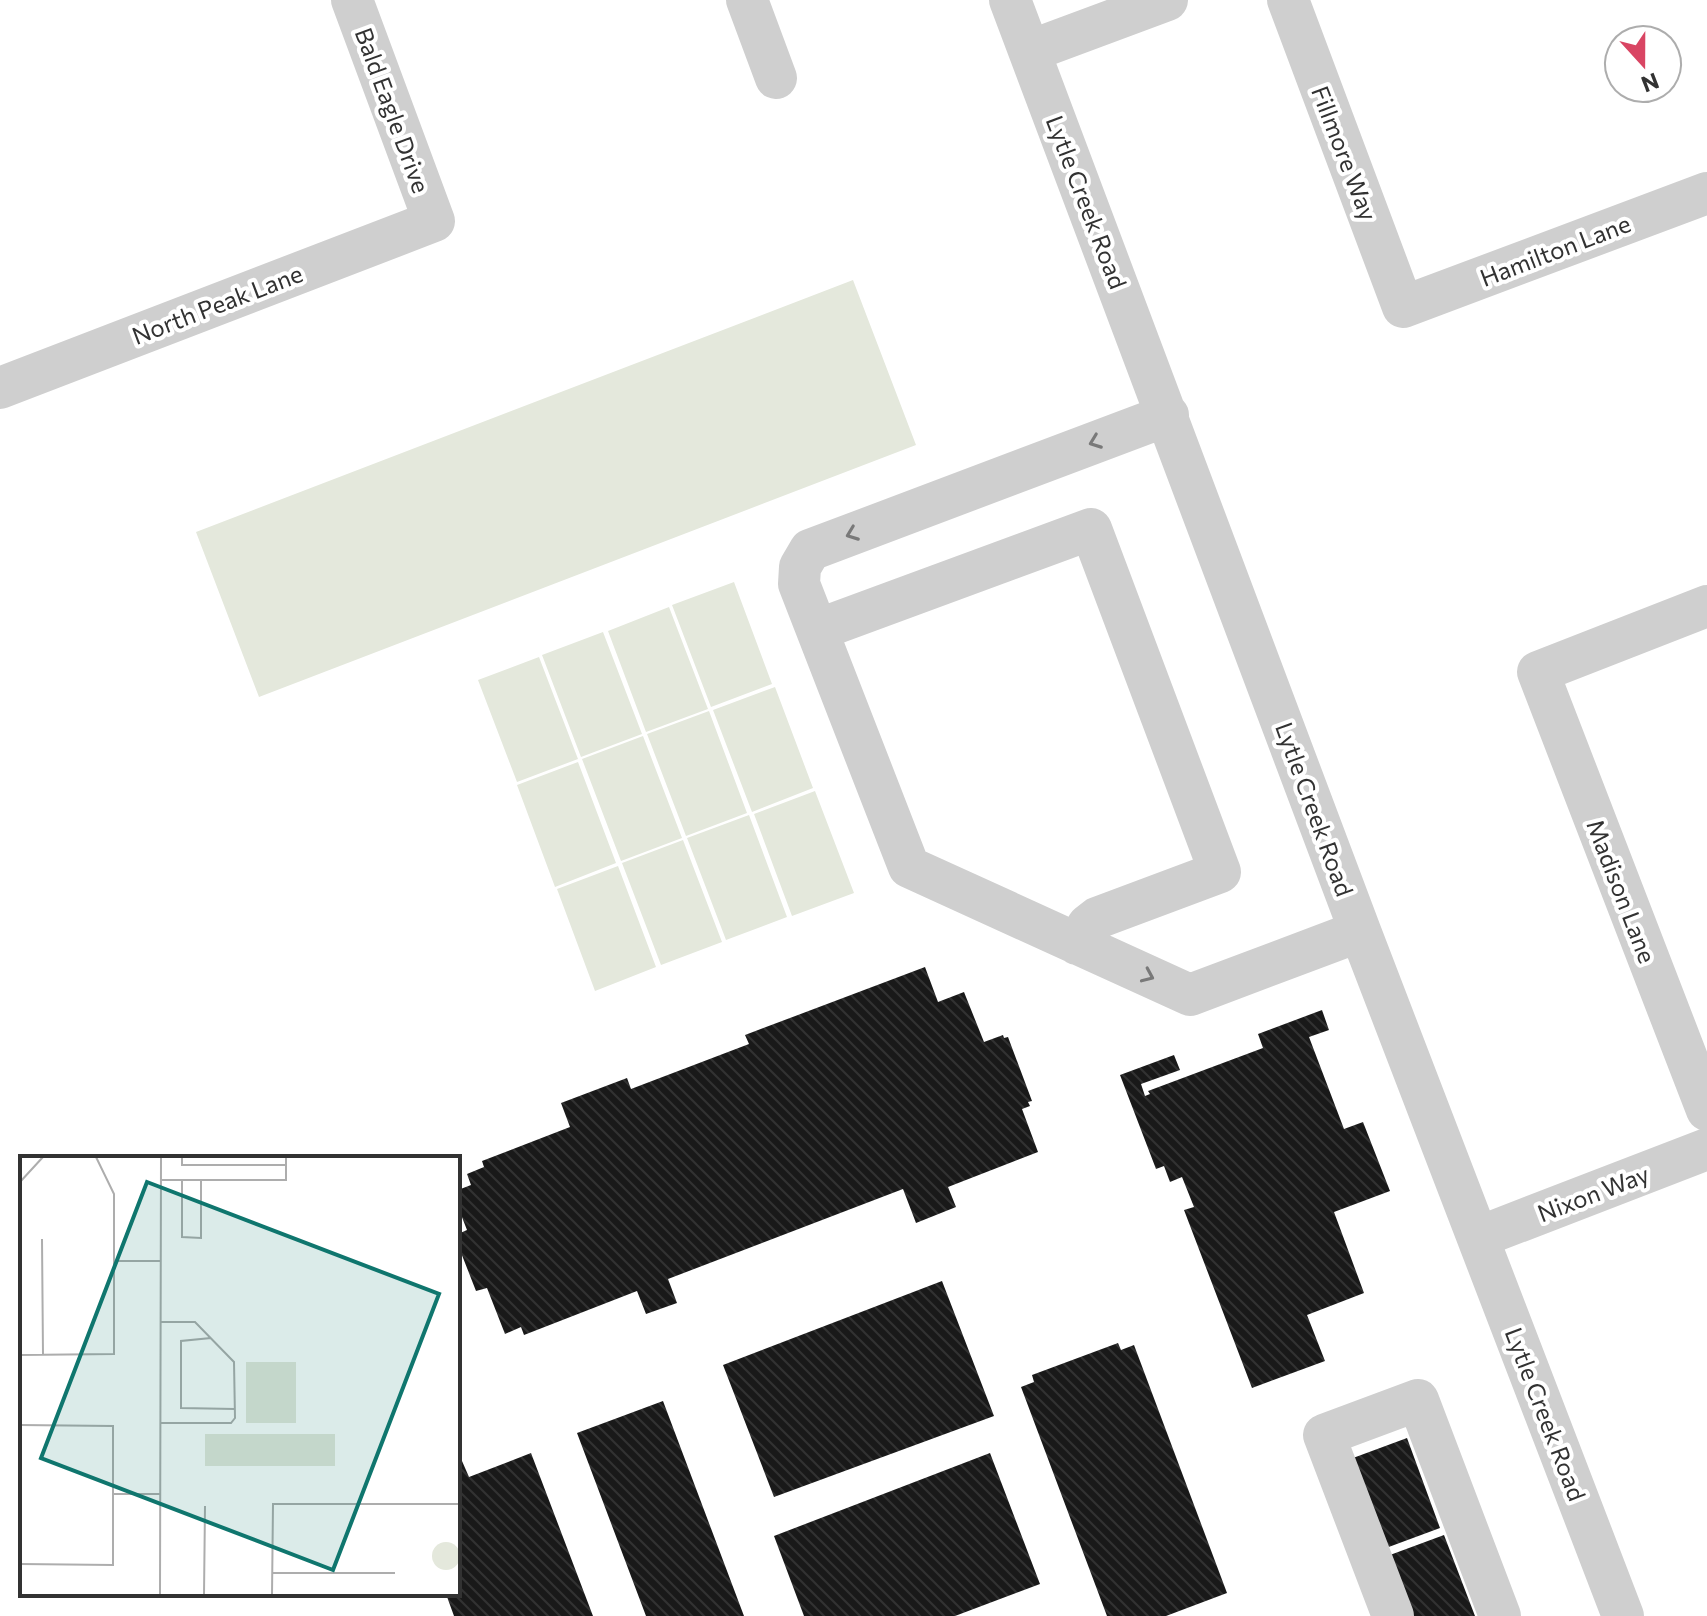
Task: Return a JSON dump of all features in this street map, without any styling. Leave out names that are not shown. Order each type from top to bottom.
[{"type":"street","name":"Bald Eagle Drive","points":[[352,0],[434,221]]},
{"type":"street","points":[[747,0],[776,78]]},
{"type":"street","name":"Lytle Creek Road","points":[[1010,0],[1360,931],[1623,1616]]},
{"type":"street","points":[[1030,51],[1167,0]]},
{"type":"street","name":"Fillmore Way","points":[[1288,0],[1403,307]]},
{"type":"street","name":"Hamilton Lane","points":[[1403,307],[1707,193]]},
{"type":"street","name":"North Peak Lane","points":[[0,388],[434,221]]},
{"type":"street","points":[[1168,415],[810,550],[800,567],[799,584],[909,867],[1190,995],[1360,931]]},
{"type":"street","points":[[817,630],[1091,529],[1220,872],[1097,918],[1088,925],[1077,944]]},
{"type":"street","name":"Madison Lane","points":[[1707,606],[1538,672],[1707,1110]]},
{"type":"street","name":"Nixon Way","points":[[1479,1237],[1707,1149]]},
{"type":"street","points":[[1393,1616],[1324,1435],[1418,1400],[1500,1616]]},
{"type":"shaded area","points":[[853,280],[916,445],[259,697],[196,532]]},
{"type":"shaded area","points":[[734,582],[772,684],[711,707],[672,605]]},
{"type":"shaded area","points":[[669,607],[708,709],[646,732],[608,631]]},
{"type":"shaded area","points":[[603,632],[642,734],[581,757],[542,655]]},
{"type":"shaded area","points":[[539,657],[578,759],[517,782],[478,680]]},
{"type":"shaded area","points":[[775,687],[813,788],[752,812],[713,710]]},
{"type":"shaded area","points":[[709,711],[747,813],[686,836],[647,734]]},
{"type":"shaded area","points":[[643,736],[682,838],[621,861],[582,759]]},
{"type":"shaded area","points":[[578,762],[616,863],[555,887],[517,785]]},
{"type":"shaded area","points":[[815,791],[854,893],[792,916],[754,814]]},
{"type":"shaded area","points":[[749,815],[787,917],[726,940],[687,838]]},
{"type":"shaded area","points":[[683,840],[722,942],[661,965],[622,863]]},
{"type":"shaded area","points":[[618,866],[656,967],[595,991],[557,889]]},
{"type":"building","points":[[925,967],[938,1002],[964,992],[984,1042],[1003,1035],[1004,1038],[1008,1037],[1032,1101],[1028,1102],[1030,1106],[1022,1109],[1038,1152],[948,1187],[956,1207],[916,1223],[903,1189],[668,1279],[677,1303],[646,1314],[637,1291],[524,1335],[521,1327],[505,1334],[487,1288],[476,1291],[460,1250],[460,1233],[467,1230],[460,1212],[460,1189],[471,1185],[467,1174],[484,1167],[482,1161],[570,1127],[561,1103],[627,1078],[631,1089],[749,1044],[745,1035]]},
{"type":"building","points":[[1322,1010],[1329,1030],[1309,1037],[1344,1129],[1363,1122],[1390,1191],[1334,1212],[1364,1293],[1307,1315],[1325,1361],[1252,1388],[1184,1210],[1194,1207],[1182,1177],[1170,1182],[1164,1166],[1156,1169],[1120,1075],[1174,1055],[1180,1070],[1141,1084],[1145,1096],[1150,1094],[1148,1091],[1263,1048],[1258,1034]]},
{"type":"building","points":[[942,1281],[994,1416],[774,1497],[723,1365]]},
{"type":"building","points":[[1118,1343],[1121,1350],[1134,1345],[1227,1593],[1166,1616],[1107,1616],[1021,1387],[1034,1382],[1032,1375]]},
{"type":"building","points":[[663,1401],[744,1616],[646,1616],[577,1433]]},
{"type":"building","points":[[1407,1438],[1440,1528],[1386,1548],[1353,1458]]},
{"type":"building","points":[[531,1453],[593,1616],[454,1616],[447,1596],[460,1596],[460,1462],[469,1477]]},
{"type":"building","points":[[990,1453],[1040,1584],[955,1616],[804,1616],[774,1536]]},
{"type":"building","points":[[1444,1535],[1475,1616],[1413,1616],[1390,1555]]}]
